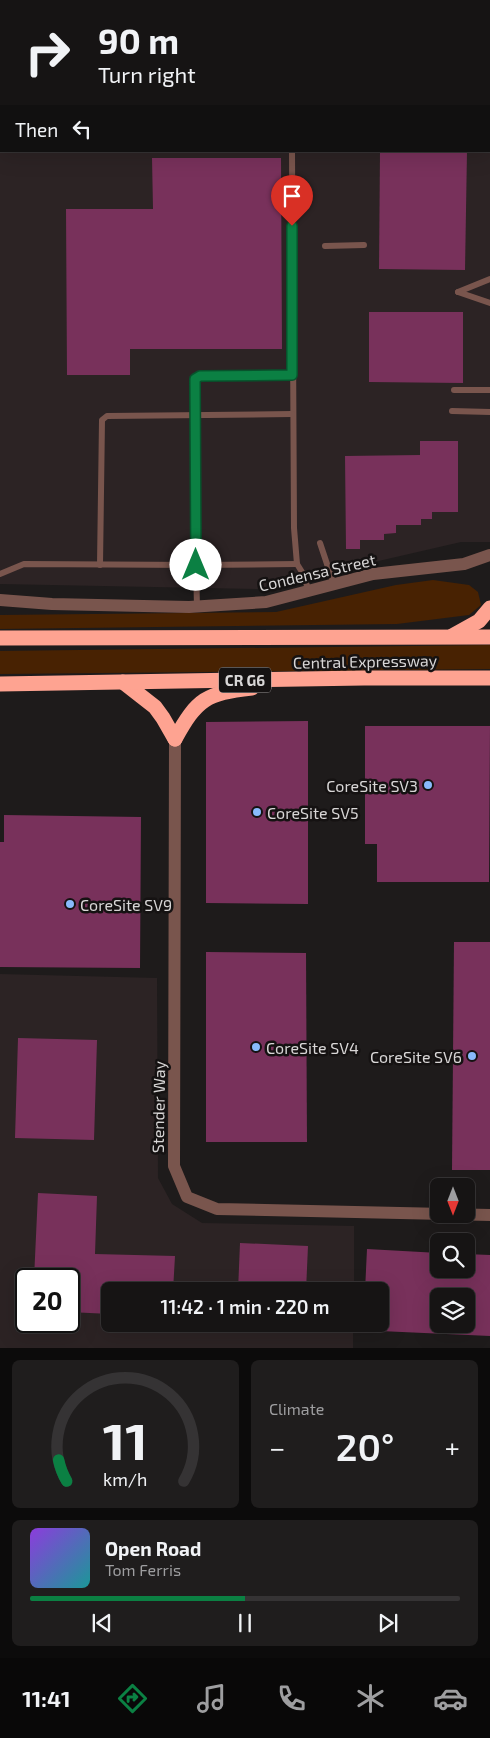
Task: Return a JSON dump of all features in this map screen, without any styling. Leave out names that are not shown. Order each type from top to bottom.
[{"type":"highway","points":[[450,637],[479,621],[490,608]]},
{"type":"highway","name":"Central Expressway","points":[[0,638],[490,637]]},
{"type":"highway","points":[[175,739],[188,716],[200,702],[225,691],[364,678],[490,686]]},
{"type":"highway","name":"Central Expressway","points":[[0,684],[364,678],[490,678]]},
{"type":"highway","points":[[123,682],[155,707],[175,739]]},
{"type":"street","name":"Condensa Street","points":[[0,600],[52,604],[197,606],[266,602],[373,574],[464,564],[490,555]]},
{"type":"street","name":"Stender Way","points":[[175,739],[174,1166],[187,1197],[217,1208],[490,1215]]},
{"type":"lane","points":[[292,152],[294,528],[297,564],[309,591]]},
{"type":"lane","points":[[325,246],[364,245]]},
{"type":"lane","points":[[490,279],[458,292],[490,303]]},
{"type":"lane","points":[[197,606],[195,379],[200,376],[292,375]]},
{"type":"lane","points":[[454,390],[490,390]]},
{"type":"lane","points":[[452,411],[490,412]]},
{"type":"lane","points":[[100,565],[102,420],[107,416],[292,414]]},
{"type":"lane","points":[[320,543],[334,585]]},
{"type":"lane","points":[[0,574],[24,564],[297,564]]},
{"type":"shaded area","points":[[0,152],[490,152],[490,542],[461,542],[257,589],[0,584]]},
{"type":"shaded area","points":[[433,580],[469,585],[478,592],[481,605],[469,615],[397,624],[0,629],[0,615],[276,612],[396,585]]},
{"type":"shaded area","points":[[490,645],[490,669],[0,674],[0,651]]},
{"type":"shaded area","points":[[0,974],[157,978],[158,1178],[172,1204],[202,1223],[354,1226],[354,1282],[101,1282],[101,1332],[353,1332],[353,1348],[0,1348]]},
{"type":"building","points":[[380,152],[467,152],[465,270],[379,269]]},
{"type":"building","points":[[152,158],[281,158],[282,349],[130,349],[130,375],[67,375],[66,209],[153,209]]},
{"type":"building","points":[[369,312],[463,312],[463,383],[369,382]]},
{"type":"building","points":[[420,441],[458,441],[458,512],[432,512],[432,519],[421,519],[421,525],[396,525],[396,533],[384,534],[384,540],[360,540],[360,549],[346,549],[345,456],[420,455]]},
{"type":"building","name":"CoreSite SV5","points":[[308,721],[308,904],[206,903],[206,722]]},
{"type":"building","name":"CoreSite SV3","points":[[365,726],[490,726],[489,882],[377,882],[377,844],[365,844]]},
{"type":"building","name":"CoreSite SV9","points":[[4,815],[141,817],[140,968],[0,967],[0,842],[4,842]]},
{"type":"building","name":"CoreSite SV6","points":[[454,942],[490,942],[490,1170],[452,1170]]},
{"type":"building","name":"CoreSite SV4","points":[[206,952],[306,953],[307,1142],[206,1142]]},
{"type":"building","points":[[18,1038],[97,1040],[94,1140],[15,1138]]},
{"type":"building","points":[[38,1193],[97,1196],[95,1254],[175,1256],[174,1282],[101,1282],[101,1314],[80,1313],[80,1268],[35,1268]]},
{"type":"building","points":[[240,1243],[308,1246],[306,1282],[238,1282]]},
{"type":"building","points":[[367,1249],[430,1252],[430,1278],[475,1278],[475,1254],[490,1255],[490,1336],[389,1331],[389,1282],[365,1282]]},
{"type":"place","name":"CoreSite SV3","points":[[428,785]]},
{"type":"place","name":"CoreSite SV5","points":[[257,812]]},
{"type":"place","name":"CoreSite SV9","points":[[70,904]]},
{"type":"place","name":"CoreSite SV4","points":[[256,1047]]},
{"type":"place","name":"CoreSite SV6","points":[[472,1056]]},
{"type":"route","points":[[196,565],[195,379],[200,376],[292,375],[292,226]]}]
